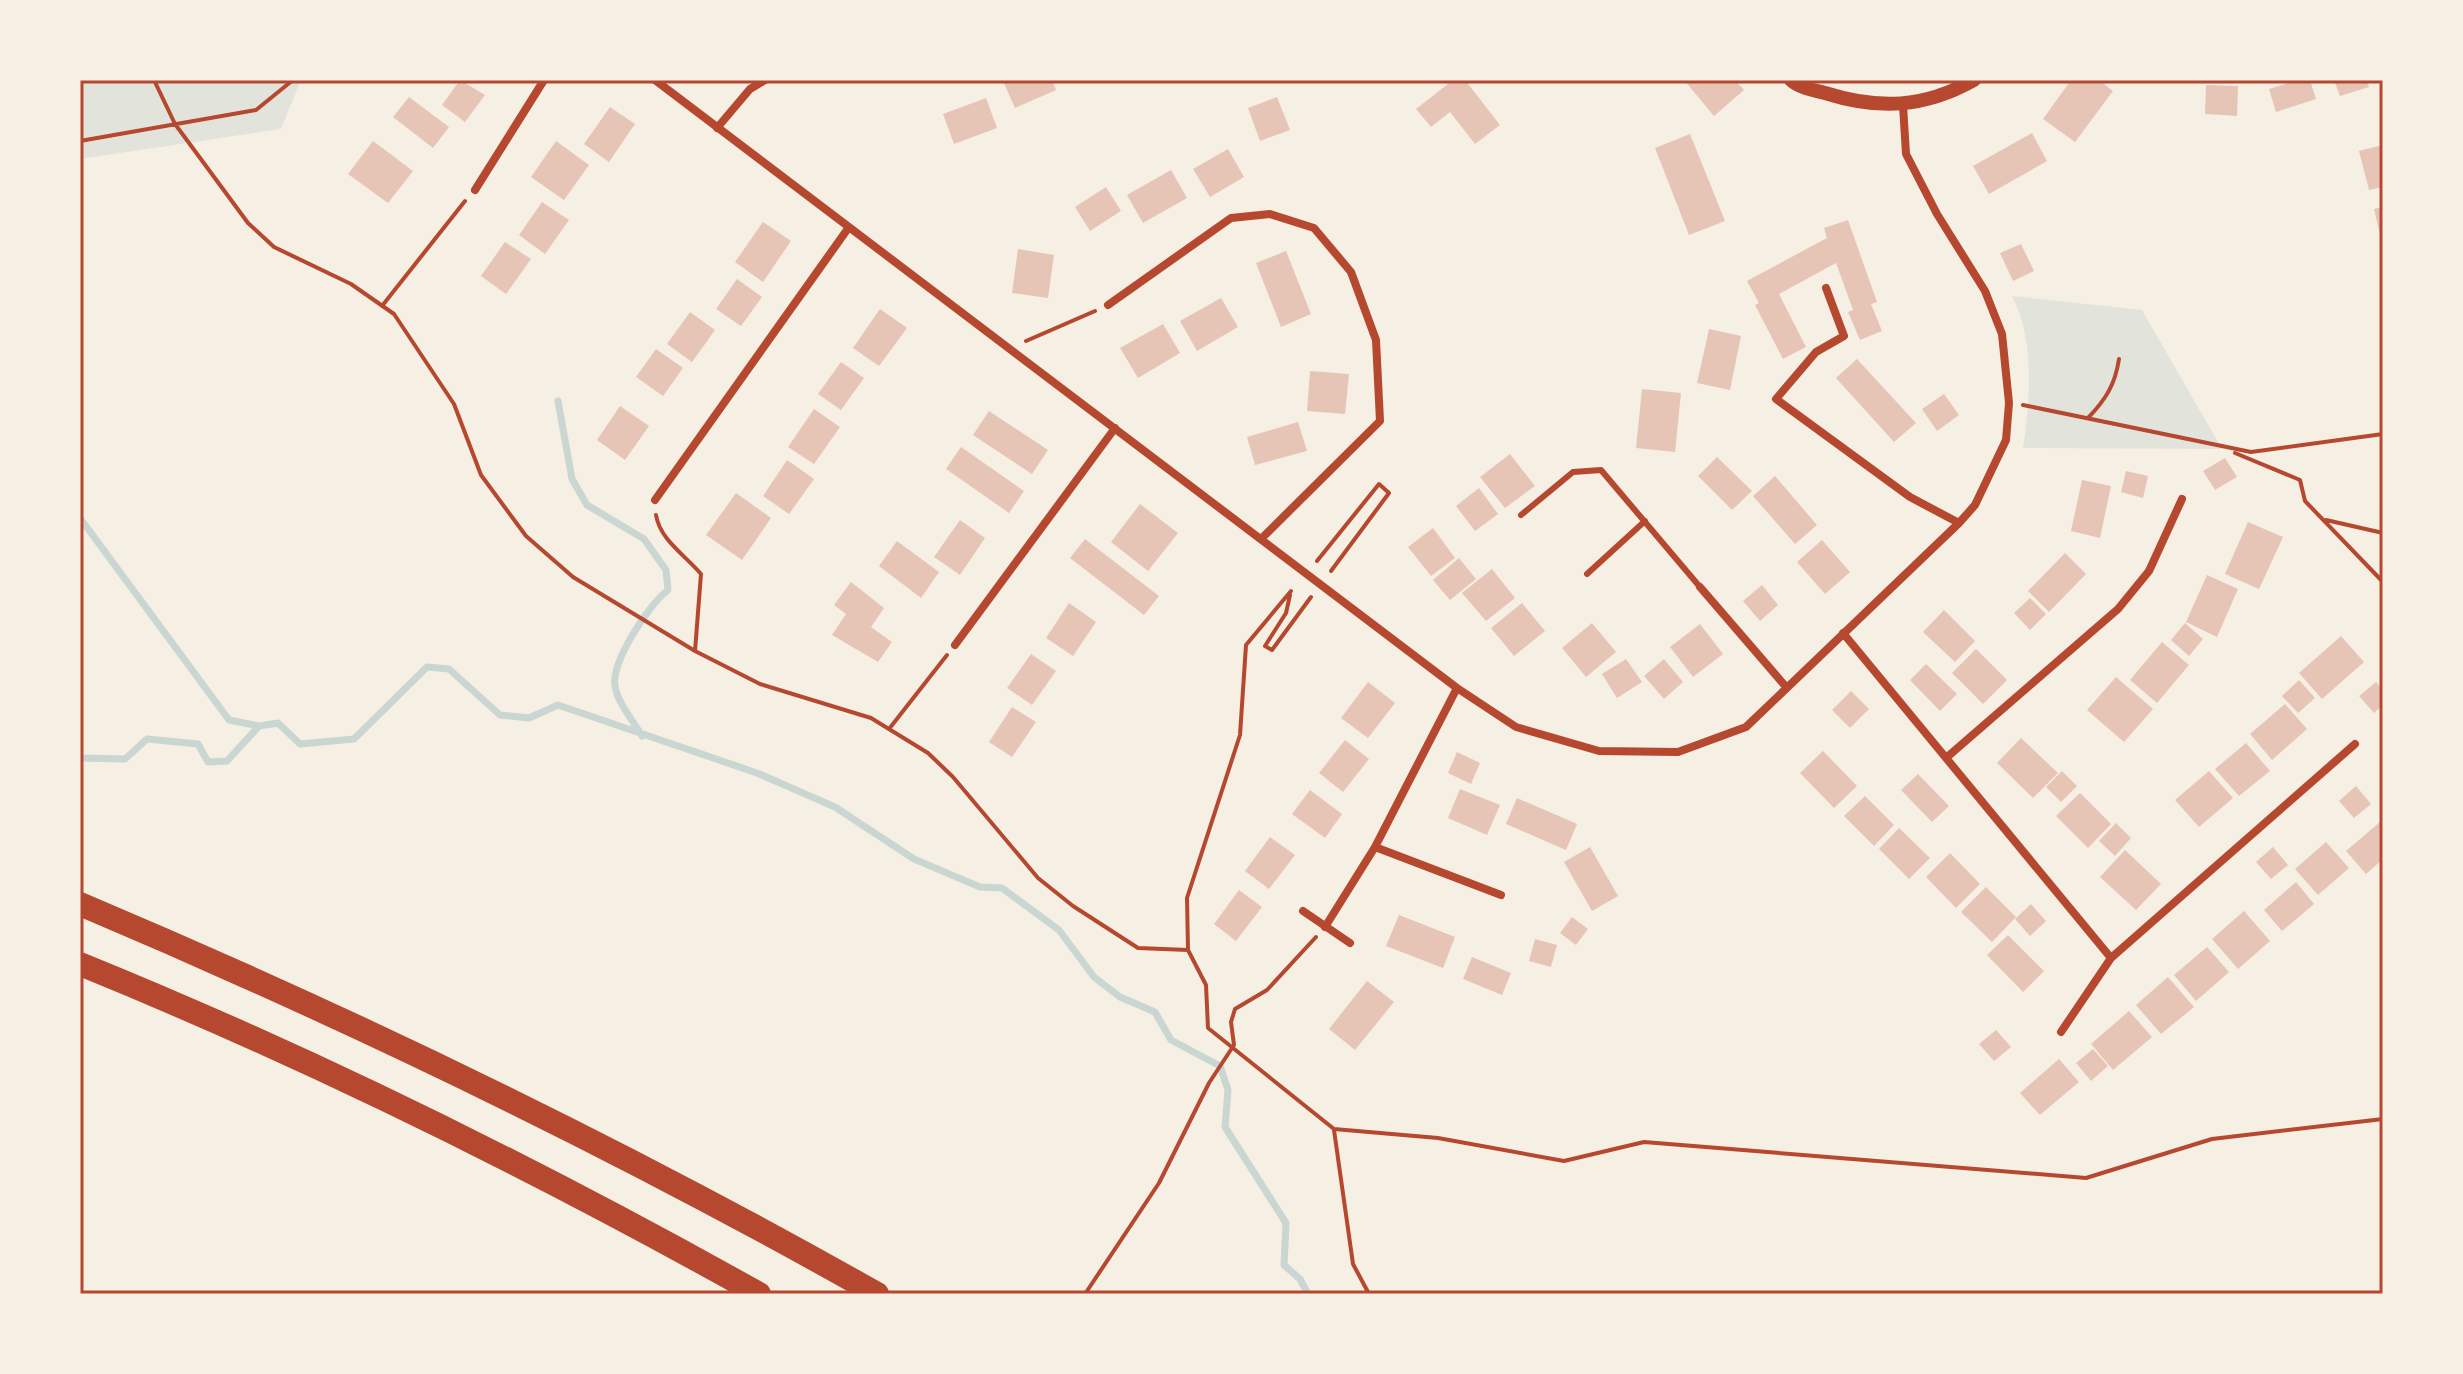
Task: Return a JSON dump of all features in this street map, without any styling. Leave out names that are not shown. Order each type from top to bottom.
[{"type":"highway","points":[[80,904],[240,972],[463,1078],[709,1199],[877,1294]]},
{"type":"highway","points":[[80,964],[227,1024],[450,1128],[759,1294]]},
{"type":"street","points":[[475,190],[544,80]]},
{"type":"street","points":[[655,80],[1457,688],[1516,727],[1599,751],[1678,752],[1746,727],[1959,523],[1975,505],[1996,466],[2006,440],[2009,403],[2002,334],[1985,291],[1937,214],[1906,154],[1903,105]]},
{"type":"street","points":[[717,128],[750,89],[765,80]]},
{"type":"street","points":[[1791,80],[1862,105],[1903,105],[1959,89],[1974,80]]},
{"type":"street","points":[[1108,305],[1231,218],[1270,214],[1314,228],[1351,272],[1376,340],[1380,421],[1261,539]]},
{"type":"street","points":[[655,500],[849,227]]},
{"type":"street","points":[[1826,288],[1844,336],[1816,352],[1776,399],[1910,497],[1959,523]]},
{"type":"street","points":[[955,645],[1115,428]]},
{"type":"street","points":[[1946,758],[2118,609],[2149,571],[2182,499]]},
{"type":"street","points":[[1700,587],[1787,688]]},
{"type":"street","points":[[1843,633],[2111,958]]},
{"type":"street","points":[[1325,927],[1375,847],[1457,688]]},
{"type":"street","points":[[2061,1032],[2111,958],[2355,744]]},
{"type":"street","points":[[1375,847],[1501,895]]},
{"type":"street","points":[[1303,911],[1350,943]]},
{"type":"lane","points":[[1521,515],[1573,472],[1601,470],[1700,587]]},
{"type":"lane","points":[[1587,574],[1645,521]]},
{"type":"path","points":[[154,80],[175,124],[248,223],[274,247],[351,284],[394,314],[454,404],[481,475],[526,536],[573,577],[695,651],[760,684],[808,696],[871,718],[928,753],[953,777],[1038,878],[1073,906],[1138,948],[1188,950]]},
{"type":"path","points":[[80,141],[256,110],[293,80]]},
{"type":"path","points":[[382,306],[475,190]]},
{"type":"path","points":[[1010,348],[1108,305]]},
{"type":"path","points":[[2088,418],[2107,398],[2116,381],[2119,359]]},
{"type":"path","points":[[2009,403],[2229,450],[2251,452],[2383,434]]},
{"type":"path","points":[[2229,450],[2300,480],[2305,501],[2383,582]]},
{"type":"path","points":[[1317,561],[1379,484],[1389,493],[1272,650],[1265,646],[1286,613],[1291,591],[1246,645],[1240,735],[1187,898],[1188,950],[1206,985],[1208,1028],[1234,1045],[1334,1129],[1438,1138],[1564,1161],[1644,1142],[2086,1178],[2212,1139],[2383,1119]]},
{"type":"path","points":[[655,500],[657,520],[664,537],[685,554],[701,574],[695,651]]},
{"type":"path","points":[[2324,520],[2383,533]]},
{"type":"path","points":[[889,729],[955,645]]},
{"type":"path","points":[[1085,1294],[1159,1183],[1209,1083],[1234,1045],[1231,1022],[1235,1009],[1267,990],[1325,927]]},
{"type":"path","points":[[1334,1129],[1353,1264],[1369,1294]]},
{"type":"shaded area","points":[[80,80],[301,80],[281,129],[80,159]]},
{"type":"shaded area","points":[[2012,296],[2142,310],[2222,449],[2023,448],[2029,370],[2024,331]]},
{"type":"building","points":[[460,80],[485,95],[465,122],[442,105]]},
{"type":"building","points":[[1052,80],[1056,90],[1015,108],[1003,81]]},
{"type":"building","points":[[1453,80],[1465,80],[1500,125],[1475,144],[1450,112],[1431,127],[1416,109]]},
{"type":"building","points":[[1684,80],[1735,80],[1744,90],[1714,116]]},
{"type":"building","points":[[2071,80],[2099,80],[2113,91],[2075,142],[2043,119]]},
{"type":"building","points":[[2298,80],[2310,80],[2316,99],[2276,112],[2269,89]]},
{"type":"building","points":[[2334,80],[2367,80],[2369,87],[2340,96]]},
{"type":"building","points":[[2206,85],[2238,86],[2237,116],[2205,114]]},
{"type":"building","points":[[409,97],[449,127],[433,148],[393,117]]},
{"type":"building","points":[[1277,97],[1290,130],[1260,141],[1248,108]]},
{"type":"building","points":[[986,98],[997,128],[954,144],[943,114]]},
{"type":"building","points":[[610,107],[635,124],[609,162],[584,144]]},
{"type":"building","points":[[2032,133],[2047,161],[1989,194],[1973,166]]},
{"type":"building","points":[[1690,134],[1725,221],[1689,235],[1655,148]]},
{"type":"building","points":[[373,141],[413,171],[388,203],[348,174]]},
{"type":"building","points":[[556,141],[589,165],[564,200],[531,177]]},
{"type":"building","points":[[2383,145],[2383,187],[2369,190],[2359,151]]},
{"type":"building","points":[[1228,149],[1244,177],[1210,197],[1193,169]]},
{"type":"building","points":[[1171,170],[1187,198],[1143,223],[1127,195]]},
{"type":"building","points":[[1106,187],[1121,211],[1090,231],[1075,207]]},
{"type":"building","points":[[542,202],[569,220],[545,254],[519,235]]},
{"type":"building","points":[[2383,207],[2383,243],[2382,243],[2374,209]]},
{"type":"building","points":[[1848,220],[1877,302],[1871,304],[1882,331],[1860,340],[1848,312],[1853,310],[1836,263],[1779,294],[1806,347],[1783,359],[1755,305],[1759,303],[1747,281],[1827,238],[1824,228]]},
{"type":"building","points":[[763,222],[791,241],[763,282],[735,262]]},
{"type":"building","points":[[505,242],[531,259],[506,294],[481,276]]},
{"type":"building","points":[[2021,244],[2034,271],[2013,281],[2000,253]]},
{"type":"building","points":[[1018,249],[1054,255],[1048,298],[1012,293]]},
{"type":"building","points":[[1286,251],[1311,314],[1281,327],[1256,263]]},
{"type":"building","points":[[737,279],[762,297],[741,326],[716,309]]},
{"type":"building","points":[[1221,298],[1238,327],[1197,351],[1180,321]]},
{"type":"building","points":[[880,309],[907,328],[879,366],[853,348]]},
{"type":"building","points":[[690,312],[715,330],[692,362],[667,344]]},
{"type":"building","points":[[1163,324],[1180,353],[1138,378],[1120,348]]},
{"type":"building","points":[[1709,329],[1741,336],[1730,390],[1697,383]]},
{"type":"building","points":[[656,349],[683,368],[663,396],[636,377]]},
{"type":"building","points":[[1857,359],[1916,423],[1894,442],[1836,378]]},
{"type":"building","points":[[841,362],[864,378],[841,410],[818,394]]},
{"type":"building","points":[[1310,371],[1349,374],[1345,414],[1307,411]]},
{"type":"building","points":[[1642,389],[1681,393],[1675,452],[1636,448]]},
{"type":"building","points":[[1944,394],[1959,415],[1937,431],[1922,409]]},
{"type":"building","points":[[620,406],[649,426],[625,460],[597,440]]},
{"type":"building","points":[[814,409],[840,427],[814,464],[788,447]]},
{"type":"building","points":[[989,411],[1048,450],[1032,474],[973,435]]},
{"type":"building","points":[[1298,422],[1307,451],[1255,465],[1247,437]]},
{"type":"building","points":[[961,447],[1024,491],[1009,513],[946,469]]},
{"type":"building","points":[[1510,454],[1535,486],[1505,508],[1480,477]]},
{"type":"building","points":[[1717,457],[1752,491],[1732,510],[1698,476]]},
{"type":"building","points":[[2225,458],[2237,477],[2215,490],[2203,471]]},
{"type":"building","points":[[787,460],[814,479],[789,514],[763,496]]},
{"type":"building","points":[[2126,471],[2148,476],[2143,498],[2121,492]]},
{"type":"building","points":[[1775,476],[1817,525],[1795,544],[1753,496]]},
{"type":"building","points":[[2082,480],[2111,486],[2100,538],[2071,531]]},
{"type":"building","points":[[1479,488],[1498,514],[1475,531],[1456,506]]},
{"type":"building","points":[[736,493],[771,518],[742,560],[706,535]]},
{"type":"building","points":[[1140,504],[1178,533],[1148,571],[1111,542]]},
{"type":"building","points":[[960,520],[985,538],[960,575],[934,557]]},
{"type":"building","points":[[2248,522],[2283,537],[2259,589],[2225,574]]},
{"type":"building","points":[[1433,528],[1455,558],[1431,576],[1408,547]]},
{"type":"building","points":[[1085,539],[1159,596],[1144,615],[1070,558]]},
{"type":"building","points":[[1822,540],[1850,572],[1825,594],[1797,562]]},
{"type":"building","points":[[897,541],[939,572],[921,598],[879,566]]},
{"type":"building","points":[[2065,553],[2086,574],[2049,612],[2028,591]]},
{"type":"building","points":[[1459,558],[1476,579],[1450,600],[1433,580]]},
{"type":"building","points":[[1492,569],[1515,598],[1486,621],[1462,593]]},
{"type":"building","points":[[2207,575],[2238,589],[2217,637],[2186,622]]},
{"type":"building","points":[[851,582],[884,608],[871,627],[892,642],[878,662],[832,635],[846,614],[834,605]]},
{"type":"building","points":[[1762,585],[1778,605],[1760,621],[1743,601]]},
{"type":"building","points":[[2030,598],[2046,614],[2030,630],[2014,613]]},
{"type":"building","points":[[1069,603],[1096,622],[1073,656],[1046,638]]},
{"type":"building","points":[[1522,603],[1545,631],[1514,656],[1491,628]]},
{"type":"building","points":[[1944,610],[1975,641],[1955,662],[1923,632]]},
{"type":"building","points":[[1592,623],[1616,652],[1586,677],[1562,648]]},
{"type":"building","points":[[2185,623],[2203,639],[2189,656],[2171,640]]},
{"type":"building","points":[[1700,624],[1723,654],[1693,677],[1670,647]]},
{"type":"building","points":[[2341,636],[2364,662],[2322,699],[2299,673]]},
{"type":"building","points":[[2162,642],[2189,665],[2157,703],[2130,680]]},
{"type":"building","points":[[1976,649],[2007,680],[1983,704],[1952,673]]},
{"type":"building","points":[[1031,654],[1056,671],[1032,705],[1007,688]]},
{"type":"building","points":[[1626,659],[1642,682],[1617,698],[1602,674]]},
{"type":"building","points":[[1664,659],[1683,682],[1664,699],[1644,676]]},
{"type":"building","points":[[1926,664],[1957,694],[1940,711],[1910,680]]},
{"type":"building","points":[[2116,677],[2153,709],[2124,742],[2087,710]]},
{"type":"building","points":[[2299,680],[2315,698],[2298,713],[2282,696]]},
{"type":"building","points":[[1368,682],[1395,703],[1368,738],[1341,718]]},
{"type":"building","points":[[2376,682],[2383,690],[2383,705],[2374,713],[2359,696]]},
{"type":"building","points":[[1851,691],[1869,709],[1850,728],[1832,710]]},
{"type":"building","points":[[2285,704],[2307,729],[2272,760],[2250,734]]},
{"type":"building","points":[[1012,707],[1036,722],[1012,757],[989,742]]},
{"type":"building","points":[[2021,738],[2058,773],[2033,798],[1997,763]]},
{"type":"building","points":[[1345,740],[1369,759],[1343,792],[1319,773]]},
{"type":"building","points":[[2246,743],[2270,771],[2239,796],[2215,769]]},
{"type":"building","points":[[1823,751],[1857,786],[1834,808],[1800,773]]},
{"type":"building","points":[[1457,752],[1480,763],[1471,784],[1448,773]]},
{"type":"building","points":[[2062,771],[2077,786],[2061,802],[2046,787]]},
{"type":"building","points":[[2209,771],[2233,798],[2199,827],[2175,800]]},
{"type":"building","points":[[1918,774],[1949,806],[1932,822],[1901,790]]},
{"type":"building","points":[[2356,786],[2371,804],[2354,818],[2339,801]]},
{"type":"building","points":[[1460,789],[1500,805],[1487,835],[1448,818]]},
{"type":"building","points":[[1310,790],[1342,814],[1325,838],[1292,814]]},
{"type":"building","points":[[2080,793],[2111,824],[2088,848],[2056,816]]},
{"type":"building","points":[[1865,796],[1894,825],[1874,846],[1844,816]]},
{"type":"building","points":[[1517,798],[1577,824],[1566,850],[1506,824]]},
{"type":"building","points":[[2380,822],[2383,826],[2383,859],[2366,874],[2346,851]]},
{"type":"building","points":[[2116,823],[2131,838],[2115,856],[2099,841]]},
{"type":"building","points":[[1899,828],[1930,858],[1909,879],[1879,849]]},
{"type":"building","points":[[1270,837],[1295,855],[1269,889],[1245,871]]},
{"type":"building","points":[[2326,842],[2349,868],[2318,895],[2295,869]]},
{"type":"building","points":[[1590,847],[1618,896],[1592,911],[1564,862]]},
{"type":"building","points":[[2273,847],[2288,865],[2271,879],[2256,862]]},
{"type":"building","points":[[2125,850],[2161,884],[2136,910],[2100,877]]},
{"type":"building","points":[[1950,853],[1980,884],[1956,908],[1926,877]]},
{"type":"building","points":[[2296,882],[2314,904],[2282,931],[2264,910]]},
{"type":"building","points":[[1986,887],[2016,917],[1992,942],[1961,912]]},
{"type":"building","points":[[1239,890],[1262,907],[1236,941],[1214,924]]},
{"type":"building","points":[[2031,904],[2046,921],[2030,936],[2015,919]]},
{"type":"building","points":[[2244,911],[2270,941],[2238,969],[2212,939]]},
{"type":"building","points":[[1399,915],[1455,937],[1443,968],[1386,946]]},
{"type":"building","points":[[1572,917],[1588,929],[1576,945],[1560,933]]},
{"type":"building","points":[[2008,935],[2044,971],[2023,992],[1987,955]]},
{"type":"building","points":[[1535,939],[1557,945],[1551,967],[1529,961]]},
{"type":"building","points":[[2207,947],[2229,972],[2196,1001],[2174,975]]},
{"type":"building","points":[[1472,957],[1511,973],[1502,995],[1463,979]]},
{"type":"building","points":[[2168,977],[2194,1007],[2161,1034],[2136,1005]]},
{"type":"building","points":[[1367,981],[1394,1002],[1355,1050],[1329,1029]]},
{"type":"building","points":[[2129,1011],[2152,1037],[2113,1070],[2091,1044]]},
{"type":"building","points":[[1996,1030],[2011,1047],[1994,1061],[1979,1044]]},
{"type":"building","points":[[2093,1049],[2108,1066],[2091,1081],[2076,1063]]},
{"type":"building","points":[[2059,1059],[2079,1082],[2040,1115],[2020,1093]]},
{"type":"waterway","points":[[558,401],[572,479],[587,505],[644,539],[666,570],[668,590],[633,634],[615,676],[619,699],[642,736]]},
{"type":"waterway","points":[[80,518],[229,720],[259,726]]},
{"type":"waterway","points":[[80,758],[125,759],[147,739],[198,744],[208,762],[227,761],[259,726],[278,723],[300,744],[354,739],[427,667],[449,669],[500,715],[529,718],[558,705],[757,773],[835,807],[914,859],[980,887],[1002,888],[1059,930],[1094,977],[1120,997],[1155,1012],[1171,1040],[1220,1066],[1228,1090],[1225,1127],[1286,1223],[1284,1265],[1300,1279],[1308,1294]]}]
